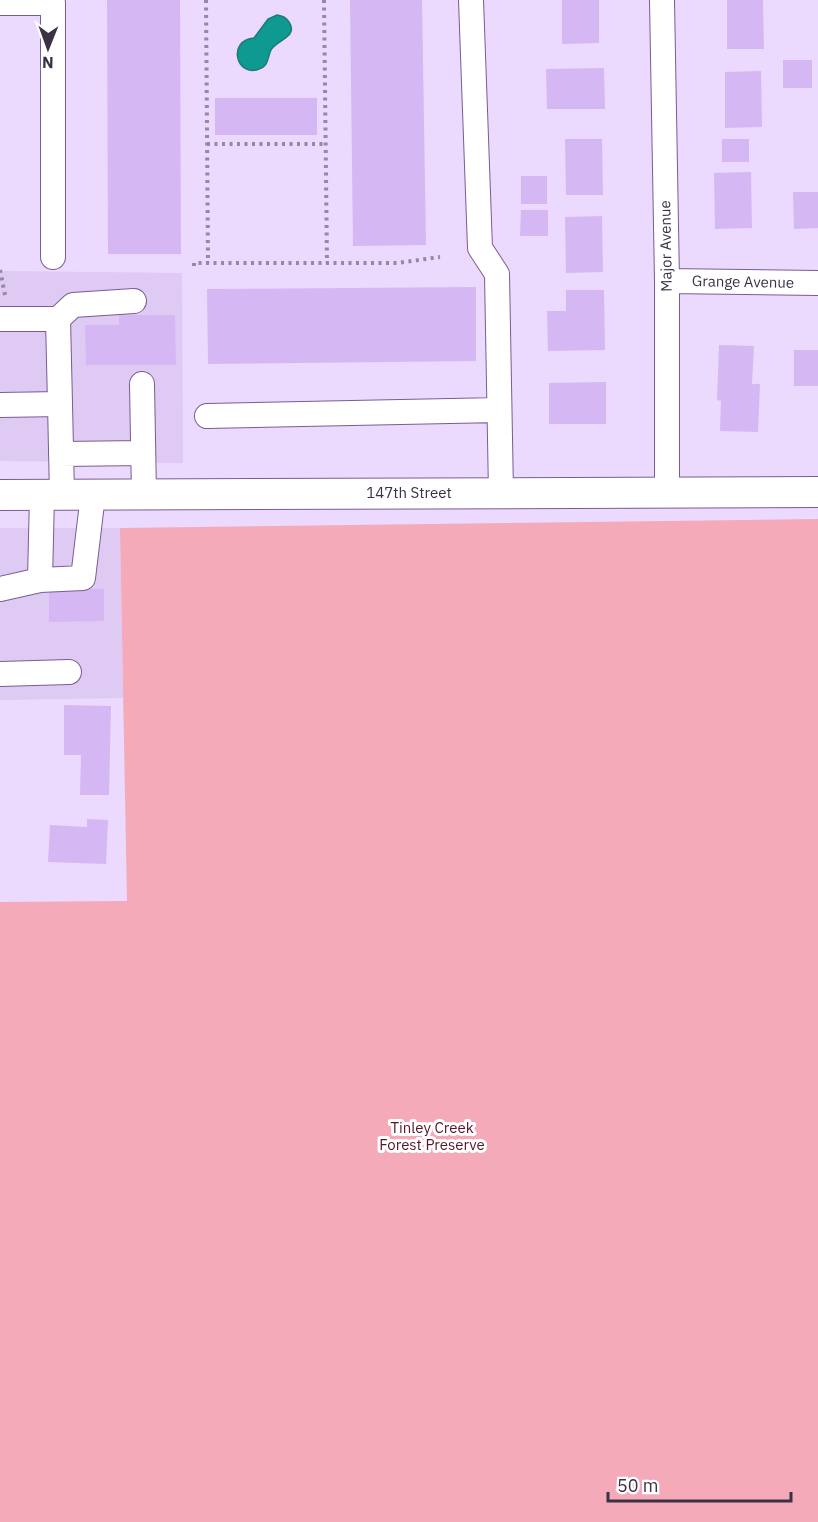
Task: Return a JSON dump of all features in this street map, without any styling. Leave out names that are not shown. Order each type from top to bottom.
[{"type":"main road","name":"147th Street","points":[[0,495],[818,492]]},
{"type":"street","points":[[471,0],[480,248],[497,274],[501,493]]},
{"type":"street","name":"Major Avenue","points":[[662,0],[667,281],[667,492]]},
{"type":"street","points":[[0,3],[53,3],[53,257]]},
{"type":"street","name":"Grange Avenue","points":[[667,281],[818,283]]},
{"type":"street","points":[[0,319],[57,319],[73,305],[134,301]]},
{"type":"street","points":[[40,580],[52,495],[61,454],[57,319]]},
{"type":"street","points":[[142,384],[144,495]]},
{"type":"street","points":[[0,405],[60,404]]},
{"type":"street","points":[[207,416],[500,410]]},
{"type":"street","points":[[61,454],[143,453]]},
{"type":"street","points":[[0,589],[40,580],[83,578],[93,495]]},
{"type":"street","points":[[0,674],[69,672]]},
{"type":"path","points":[[206,0],[208,263]]},
{"type":"path","points":[[324,0],[327,263]]},
{"type":"path","points":[[207,144],[326,144]]},
{"type":"path","points":[[194,266],[194,263],[397,263],[440,257]]},
{"type":"path","points":[[0,270],[5,295]]},
{"type":"shaded area","points":[[277,15],[289,22],[291,31],[289,35],[271,50],[262,68],[251,70],[245,68],[240,64],[238,58],[240,45],[254,38],[268,19]]},
{"type":"shaded area","points":[[0,271],[182,273],[183,463],[0,461]]},
{"type":"shaded area","points":[[0,528],[120,528],[123,698],[0,700]]},
{"type":"green space","name":"Tinley Creek Forest Preserve","points":[[818,519],[818,1522],[0,1522],[0,902],[127,901],[120,528]]},
{"type":"building","points":[[107,0],[180,0],[181,254],[108,254]]},
{"type":"building","points":[[350,0],[422,0],[426,245],[353,246]]},
{"type":"building","points":[[562,0],[599,0],[599,43],[562,44]]},
{"type":"building","points":[[727,0],[763,0],[764,49],[727,49]]},
{"type":"building","points":[[783,60],[812,60],[812,88],[783,88]]},
{"type":"building","points":[[604,68],[605,109],[547,109],[546,69]]},
{"type":"building","points":[[761,71],[762,127],[725,128],[725,72]]},
{"type":"building","points":[[215,98],[317,98],[317,135],[215,135]]},
{"type":"building","points":[[565,139],[602,139],[603,195],[566,195]]},
{"type":"building","points":[[722,139],[749,139],[749,162],[722,162]]},
{"type":"building","points":[[751,172],[752,228],[715,229],[714,173]]},
{"type":"building","points":[[521,176],[547,176],[547,204],[521,204]]},
{"type":"building","points":[[793,192],[818,192],[818,228],[794,229]]},
{"type":"building","points":[[521,210],[548,210],[548,236],[520,236]]},
{"type":"building","points":[[602,216],[603,272],[566,273],[565,217]]},
{"type":"building","points":[[476,287],[476,361],[208,364],[207,289]]},
{"type":"building","points":[[566,290],[604,290],[605,350],[548,351],[547,311],[566,311]]},
{"type":"building","points":[[119,315],[175,315],[176,365],[86,365],[85,325],[119,325]]},
{"type":"building","points":[[719,345],[754,346],[752,384],[760,384],[758,432],[720,431],[721,401],[717,400]]},
{"type":"building","points":[[794,350],[818,350],[818,386],[794,386]]},
{"type":"building","points":[[606,382],[606,424],[549,424],[549,383]]},
{"type":"building","points":[[49,589],[104,589],[104,621],[49,622]]},
{"type":"building","points":[[64,705],[111,706],[109,795],[80,795],[81,755],[64,755]]},
{"type":"building","points":[[87,819],[108,820],[106,864],[48,862],[50,825],[87,827]]}]
